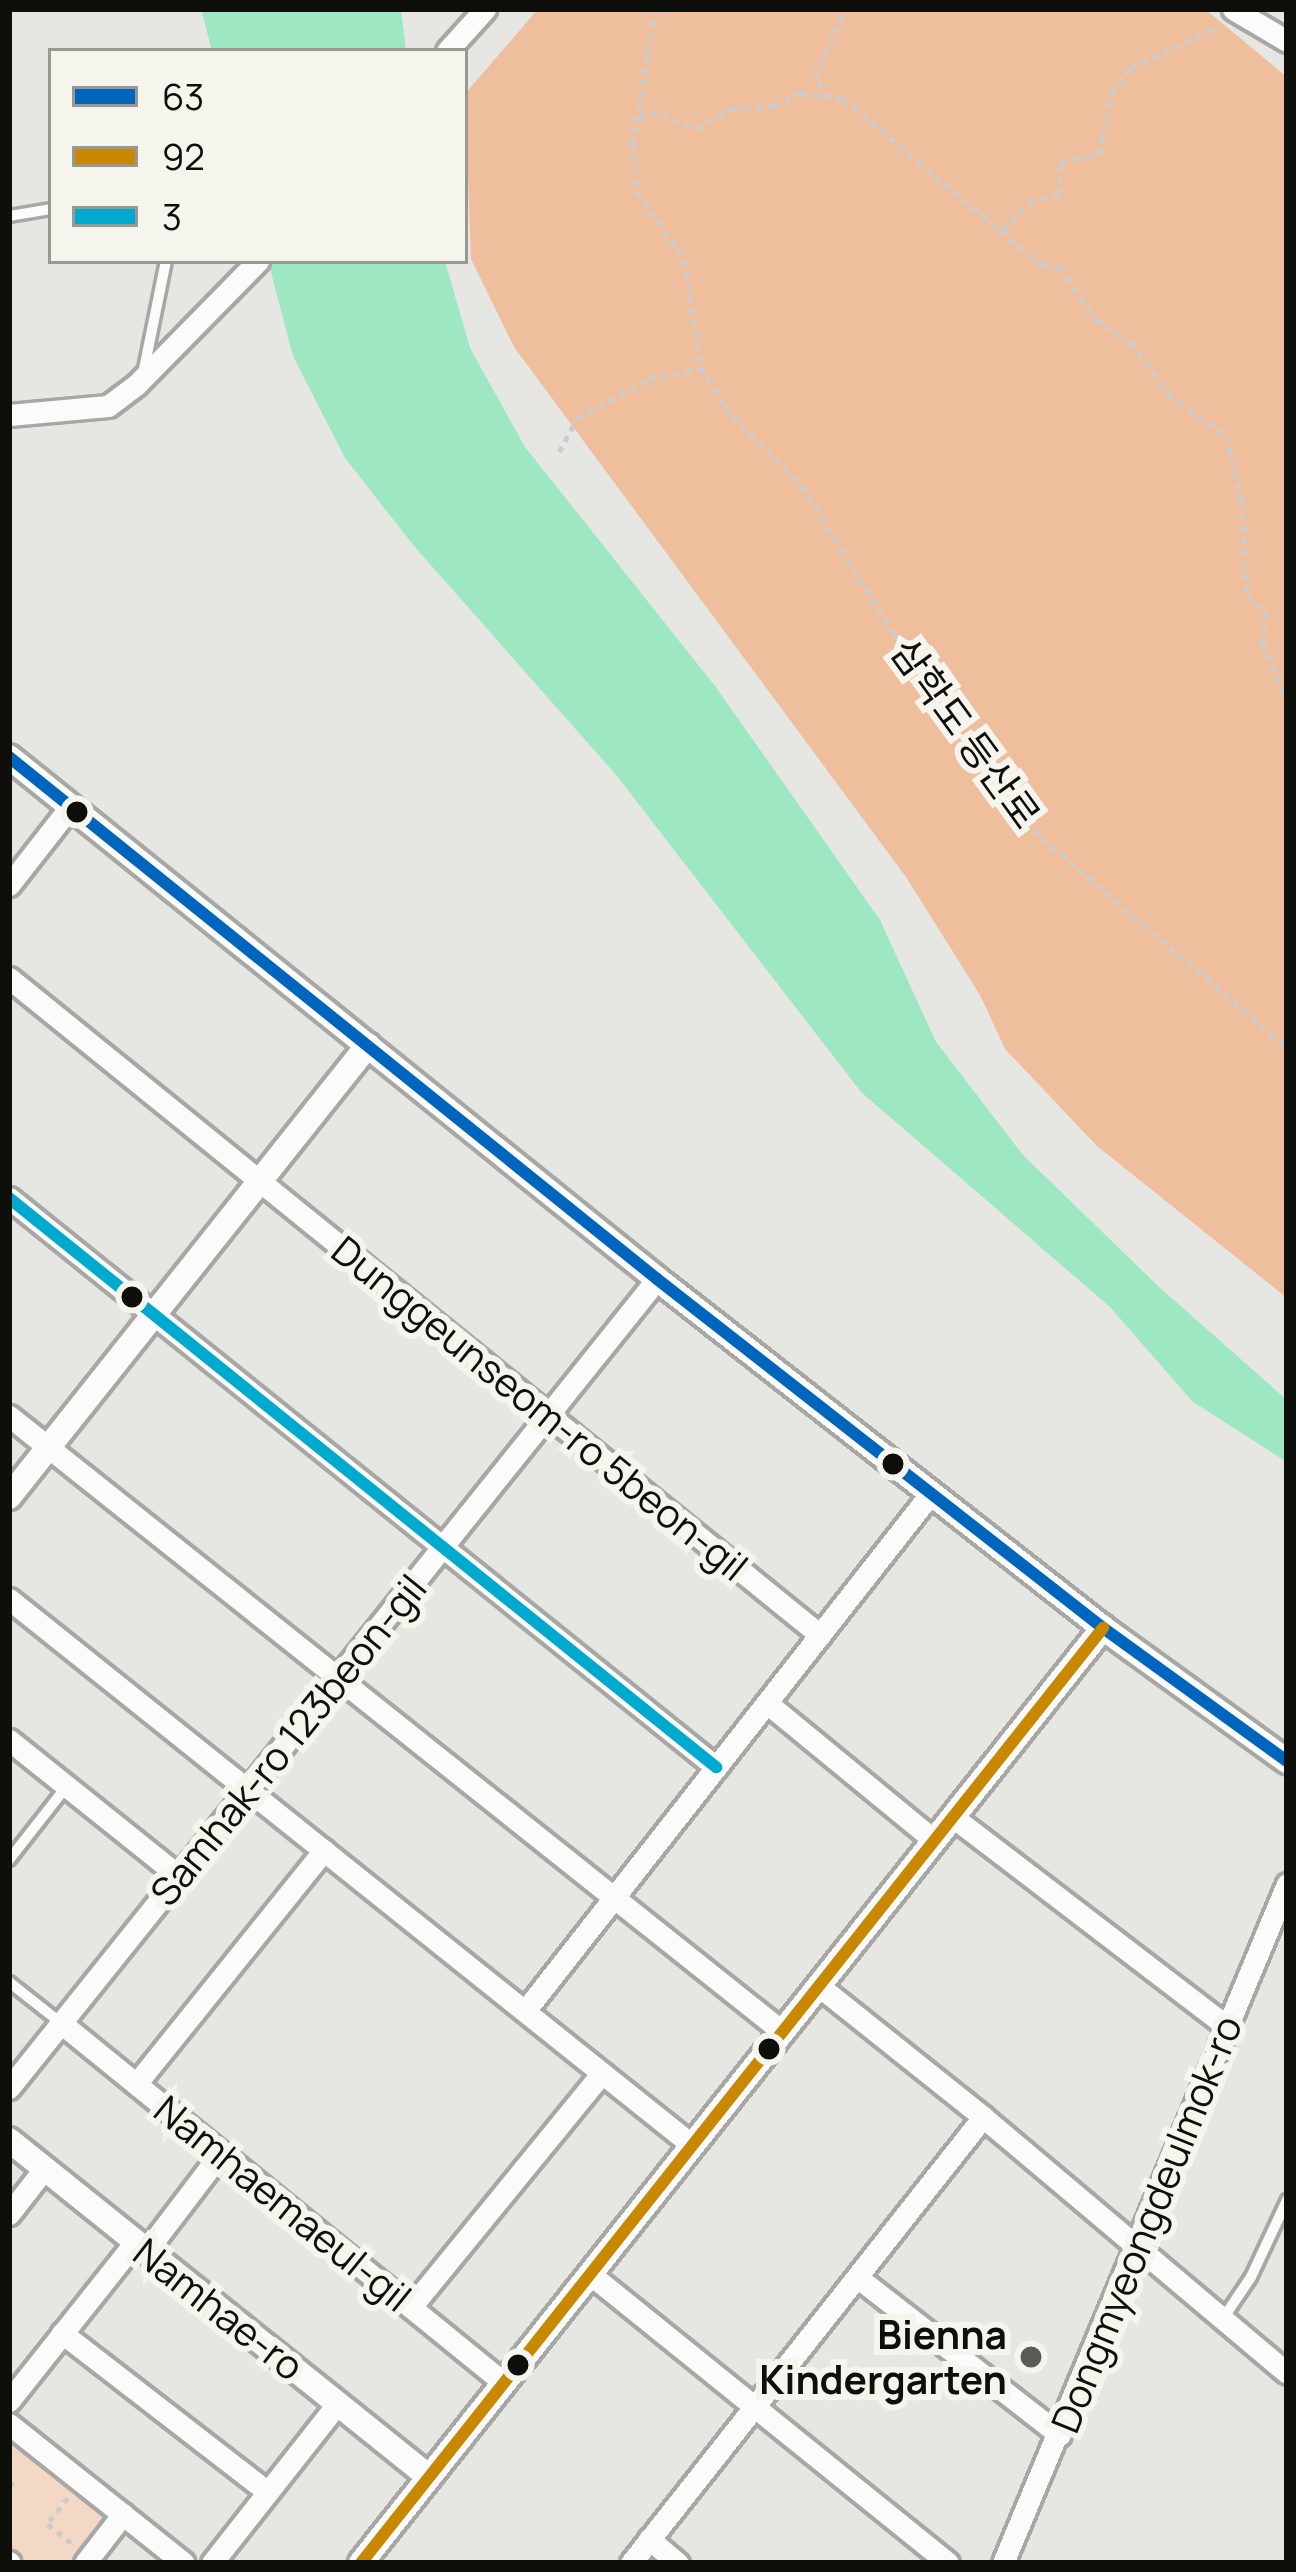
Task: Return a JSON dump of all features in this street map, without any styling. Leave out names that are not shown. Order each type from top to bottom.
[{"type":"street","points":[[450,48],[484,9]]},
{"type":"street","points":[[1236,11],[1287,41]]},
{"type":"street","points":[[9,415],[94,410],[124,395],[255,264]]},
{"type":"street","points":[[9,757],[657,1280],[1103,1628],[1287,1761]]},
{"type":"street","points":[[9,885],[70,807]]},
{"type":"street","name":"Dunggeunseom-ro 5beon-gil","points":[[9,977],[820,1635]]},
{"type":"street","points":[[9,1498],[368,1045]]},
{"type":"street","points":[[9,1198],[716,1767]]},
{"type":"street","name":"Samhak-ro 123beon-gil","points":[[9,2088],[657,1280]]},
{"type":"street","points":[[9,1416],[783,2032]]},
{"type":"street","points":[[525,2011],[931,1493]]},
{"type":"street","points":[[9,1599],[692,2146]]},
{"type":"street","points":[[365,2562],[1103,1628]]},
{"type":"street","points":[[766,1703],[935,1841]]},
{"type":"street","points":[[9,1740],[179,1876]]},
{"type":"street","points":[[953,1816],[1226,2026]]},
{"type":"street","points":[[136,2084],[324,1850]]},
{"type":"street","name":"Dongmyeongdeulmok-ro","points":[[1003,2563],[1287,1884]]},
{"type":"street","points":[[819,1986],[983,2116],[1287,2373]]},
{"type":"street","name":"Namhaemaeul-gil","points":[[61,2023],[504,2383]]},
{"type":"street","points":[[411,2307],[602,2073]]},
{"type":"street","points":[[631,2563],[983,2116]]},
{"type":"street","name":"Namhae-ro","points":[[9,2140],[429,2476]]},
{"type":"street","points":[[9,2401],[62,2333],[221,2153]]},
{"type":"street","points":[[9,2215],[44,2169]]},
{"type":"street","points":[[590,2274],[948,2563]]},
{"type":"street","points":[[857,2277],[1060,2435]]},
{"type":"street","points":[[62,2333],[268,2492]]},
{"type":"street","points":[[212,2563],[338,2403]]},
{"type":"street","points":[[9,2424],[184,2563]]},
{"type":"street","points":[[84,2558],[123,2514]]},
{"type":"street","points":[[649,2540],[678,2563]]},
{"type":"lane","points":[[9,216],[48,210]]},
{"type":"lane","points":[[142,378],[165,264]]},
{"type":"lane","points":[[9,1860],[67,1786]]},
{"type":"lane","points":[[9,1982],[61,2023]]},
{"type":"lane","points":[[1222,2320],[1251,2277],[1287,2200]]},
{"type":"path","name":"삼학도 등산로","points":[[656,9],[633,144],[638,191],[685,260],[701,368],[725,407],[802,487],[895,635],[1042,838],[1287,1048]]},
{"type":"path","points":[[827,98],[815,77],[845,9]]},
{"type":"path","points":[[1003,230],[1029,202],[1058,195],[1060,162],[1098,154],[1112,93],[1130,68],[1236,11]]},
{"type":"path","points":[[640,116],[650,111],[697,129],[732,107],[774,106],[800,93],[844,99],[1042,266],[1060,267],[1096,320],[1131,343],[1169,394],[1226,436],[1242,502],[1247,595],[1266,614],[1263,644],[1287,699]]},
{"type":"path","points":[[559,452],[577,418],[650,379],[701,368]]},
{"type":"path","points":[[72,2493],[48,2524],[84,2558]]},
{"type":"shaded area","points":[[201,9],[401,9],[406,48],[211,48]]},
{"type":"shaded area","points":[[538,9],[1205,9],[1287,77],[1287,1298],[1097,1146],[1005,1049],[980,995],[906,877],[514,347],[471,259],[468,91]]},
{"type":"shaded area","points":[[269,264],[446,264],[470,348],[525,447],[715,686],[880,920],[936,1042],[1023,1155],[1158,1286],[1287,1400],[1287,1462],[1193,1402],[1110,1307],[861,1092],[617,776],[414,546],[345,458],[293,356]]},
{"type":"shaded area","points":[[9,2434],[113,2514],[75,2563],[23,2563],[9,2552]]},
{"type":"transit line","name":"63","points":[[9,757],[657,1279],[1103,1628],[1287,1761]]},
{"type":"transit line","name":"3","points":[[9,1198],[716,1767]]},
{"type":"transit line","name":"92","points":[[361,2563],[1103,1628]]},
{"type":"place","name":"Bienna Kindergarten","points":[[1031,2357]]}]
